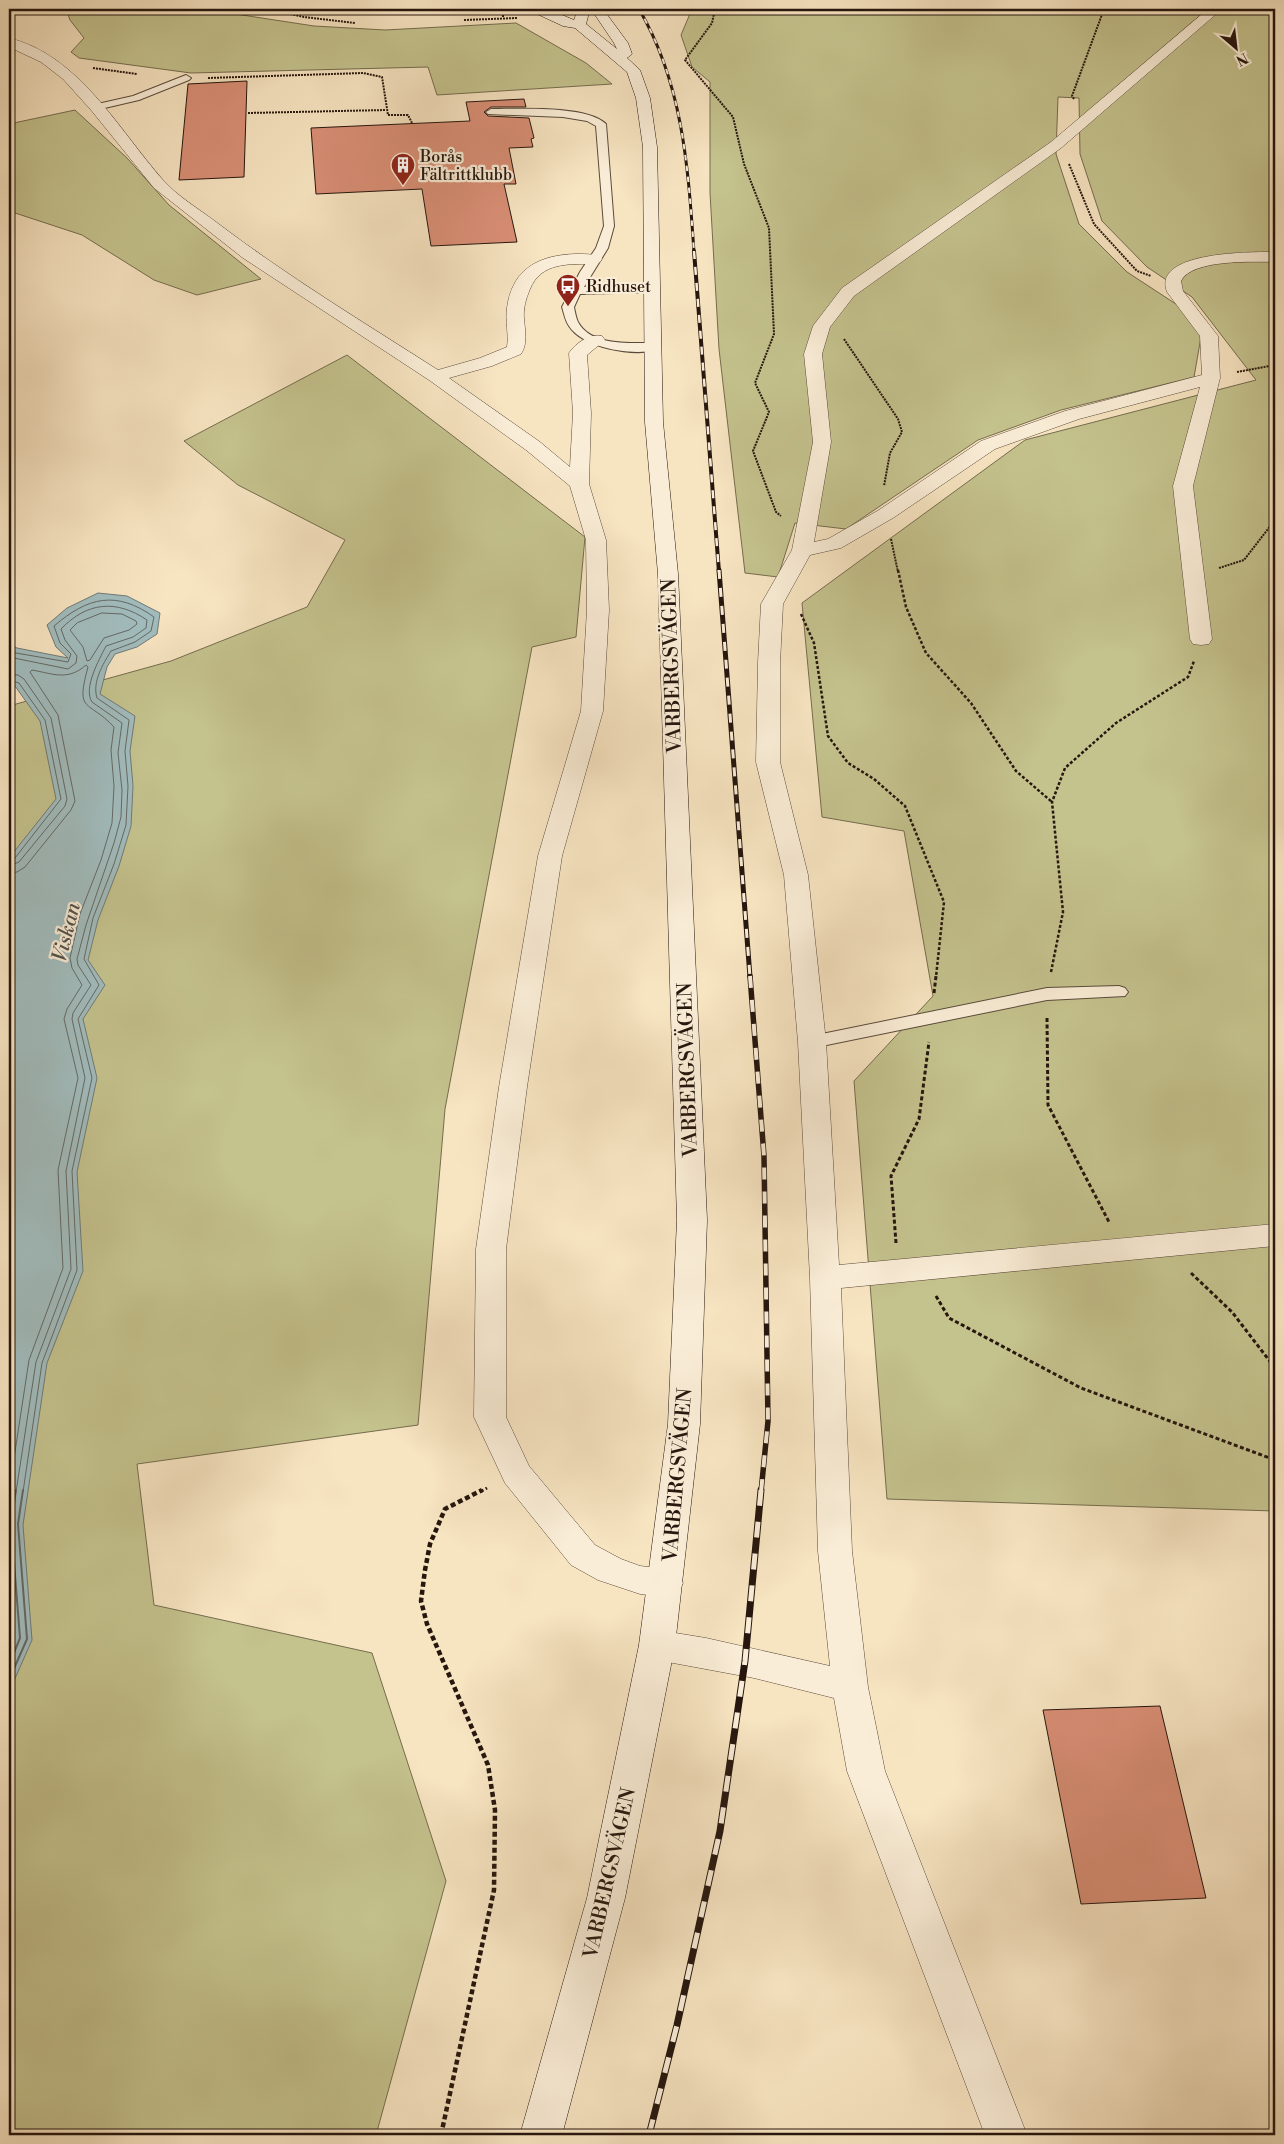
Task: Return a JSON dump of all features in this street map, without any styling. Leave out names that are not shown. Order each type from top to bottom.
[{"type":"main road","points":[[371,9],[446,9]]},
{"type":"street","points":[[537,9],[568,23],[584,14]]},
{"type":"street","points":[[1006,2135],[866,1771],[850,1687],[835,1551],[825,1278],[812,1042],[796,875],[768,762],[769,663],[772,604],[802,543],[822,442],[813,354],[822,326],[848,292],[1056,145],[1216,9]]},
{"type":"street","name":"VARBERGSVÄGEN","points":[[541,2135],[606,1898],[657,1645],[684,1424],[692,1220],[668,574],[654,422],[650,147],[643,98],[633,70],[584,14]]},
{"type":"street","points":[[9,42],[46,59],[57,67],[96,107],[159,185],[249,255],[435,376],[533,446],[579,484]]},
{"type":"street","points":[[1201,639],[1182,486],[1211,378],[1209,336],[1175,292],[1172,285],[1173,278],[1179,272],[1196,264],[1220,260],[1275,257]]},
{"type":"street","points":[[435,376],[486,362],[515,350],[517,340],[514,309],[522,286],[534,268],[553,261],[594,259]]},
{"type":"street","points":[[596,340],[578,352],[582,413],[579,484],[596,540],[598,610],[592,711],[550,856],[513,1087],[491,1249],[490,1417],[517,1474],[583,1555],[610,1570],[640,1580],[666,1583]]},
{"type":"street","points":[[802,543],[834,544],[886,514],[988,446],[1072,415],[1211,378]]},
{"type":"street","points":[[825,1278],[1275,1235]]},
{"type":"street","points":[[657,1645],[691,1650],[796,1672],[850,1687]]},
{"type":"lane","points":[[96,107],[136,98],[186,78]]},
{"type":"lane","points":[[491,112],[570,115],[590,118],[601,124],[609,226],[602,248],[568,306],[573,324],[582,333],[596,340],[629,347],[652,347]]},
{"type":"lane","points":[[576,291],[652,289]]},
{"type":"lane","points":[[812,1042],[1047,994],[1119,992]]},
{"type":"path","points":[[503,9],[503,17]]},
{"type":"path","points":[[715,9],[712,23],[685,60],[733,117],[744,164],[769,228],[774,334],[755,383],[769,412],[753,451],[776,512],[802,543]]},
{"type":"path","points":[[1101,108],[1084,104],[1072,96],[1104,9]]},
{"type":"path","points":[[57,67],[83,66],[132,74],[186,78],[370,73],[382,78],[388,115],[408,115],[412,122]]},
{"type":"path","points":[[248,113],[386,110]]},
{"type":"path","points":[[1056,145],[1074,150],[1068,162],[1094,224],[1137,271],[1172,285]]},
{"type":"path","points":[[822,326],[844,339],[898,419],[902,432],[890,453],[883,480],[886,514],[906,607],[926,653],[971,703],[1016,771],[1052,802]]},
{"type":"path","points":[[1211,378],[1275,365]]},
{"type":"path","points":[[1192,576],[1244,560],[1275,520]]},
{"type":"path","points":[[786,578],[814,643],[828,736],[848,763],[874,779],[905,806],[944,902],[932,1019],[918,1119],[891,1176],[897,1252],[919,1269],[949,1318],[1081,1388],[1275,1460]]},
{"type":"path","points":[[1123,1249],[1048,1105],[1047,994],[1063,912],[1052,802],[1065,768],[1116,723],[1188,677],[1201,639]]},
{"type":"path","points":[[1164,1246],[1232,1312],[1275,1368]]},
{"type":"path","points":[[441,2135],[494,1890],[495,1810],[488,1765],[427,1624],[421,1601],[424,1570],[430,1544],[445,1509],[517,1474]]},
{"type":"shaded area","points":[[66,9],[203,9],[314,26],[385,30],[516,23],[586,63],[612,84],[437,95],[428,67],[191,73],[79,58],[71,52],[84,38],[70,20]]},
{"type":"shaded area","points":[[692,9],[1275,9],[1275,1511],[887,1499],[854,1081],[933,996],[904,831],[822,817],[802,603],[1025,440],[1256,380],[1192,297],[1147,267],[1102,221],[1080,154],[1079,98],[1058,97],[1056,154],[1079,224],[1127,272],[1179,306],[1201,337],[1194,377],[1061,410],[978,440],[846,529],[795,523],[778,577],[745,573],[719,349],[710,193],[710,82],[692,67],[681,35]]},
{"type":"shaded area","points":[[75,110],[127,158],[169,205],[261,279],[197,295],[154,280],[82,235],[9,211],[9,124]]},
{"type":"shaded area","points":[[347,355],[585,537],[576,637],[532,647],[445,1109],[418,1425],[137,1464],[154,1605],[372,1653],[446,1881],[376,2135],[9,2135],[9,706],[171,661],[307,607],[345,540],[238,485],[184,441]]},
{"type":"water","name":"Viskan","points":[[98,593],[127,596],[160,613],[157,634],[137,647],[115,654],[107,667],[100,694],[135,716],[130,751],[133,786],[131,826],[119,866],[98,920],[88,960],[105,985],[83,1019],[97,1078],[77,1172],[83,1271],[47,1363],[23,1525],[32,1640],[9,1692],[9,858],[56,799],[40,721],[15,686],[9,685],[9,644],[17,648],[68,658],[56,647],[47,625],[67,608]]},
{"type":"building","points":[[247,81],[244,177],[179,180],[188,84]]},
{"type":"building","name":"Borås Fältrittklubb","points":[[524,99],[526,107],[491,107],[484,112],[488,116],[529,118],[534,138],[531,139],[533,147],[509,148],[516,184],[504,184],[517,242],[431,246],[422,189],[316,194],[311,128],[470,121],[466,102]]},
{"type":"building","points":[[1160,1706],[1206,1898],[1081,1904],[1043,1710]]},
{"type":"railway","points":[[639,9],[654,37],[674,96],[686,158],[694,252]]},
{"type":"railway","points":[[694,251],[719,572]]},
{"type":"railway","points":[[719,570],[750,977]]},
{"type":"railway","points":[[750,976],[764,1156],[768,1421],[761,1492]]},
{"type":"railway","points":[[649,2135],[677,2025],[720,1831],[745,1661],[761,1490]]},
{"type":"place","name":"Borås Fältrittklubb","points":[[403,186]]},
{"type":"place","name":"Ridhuset","points":[[568,307]]}]
